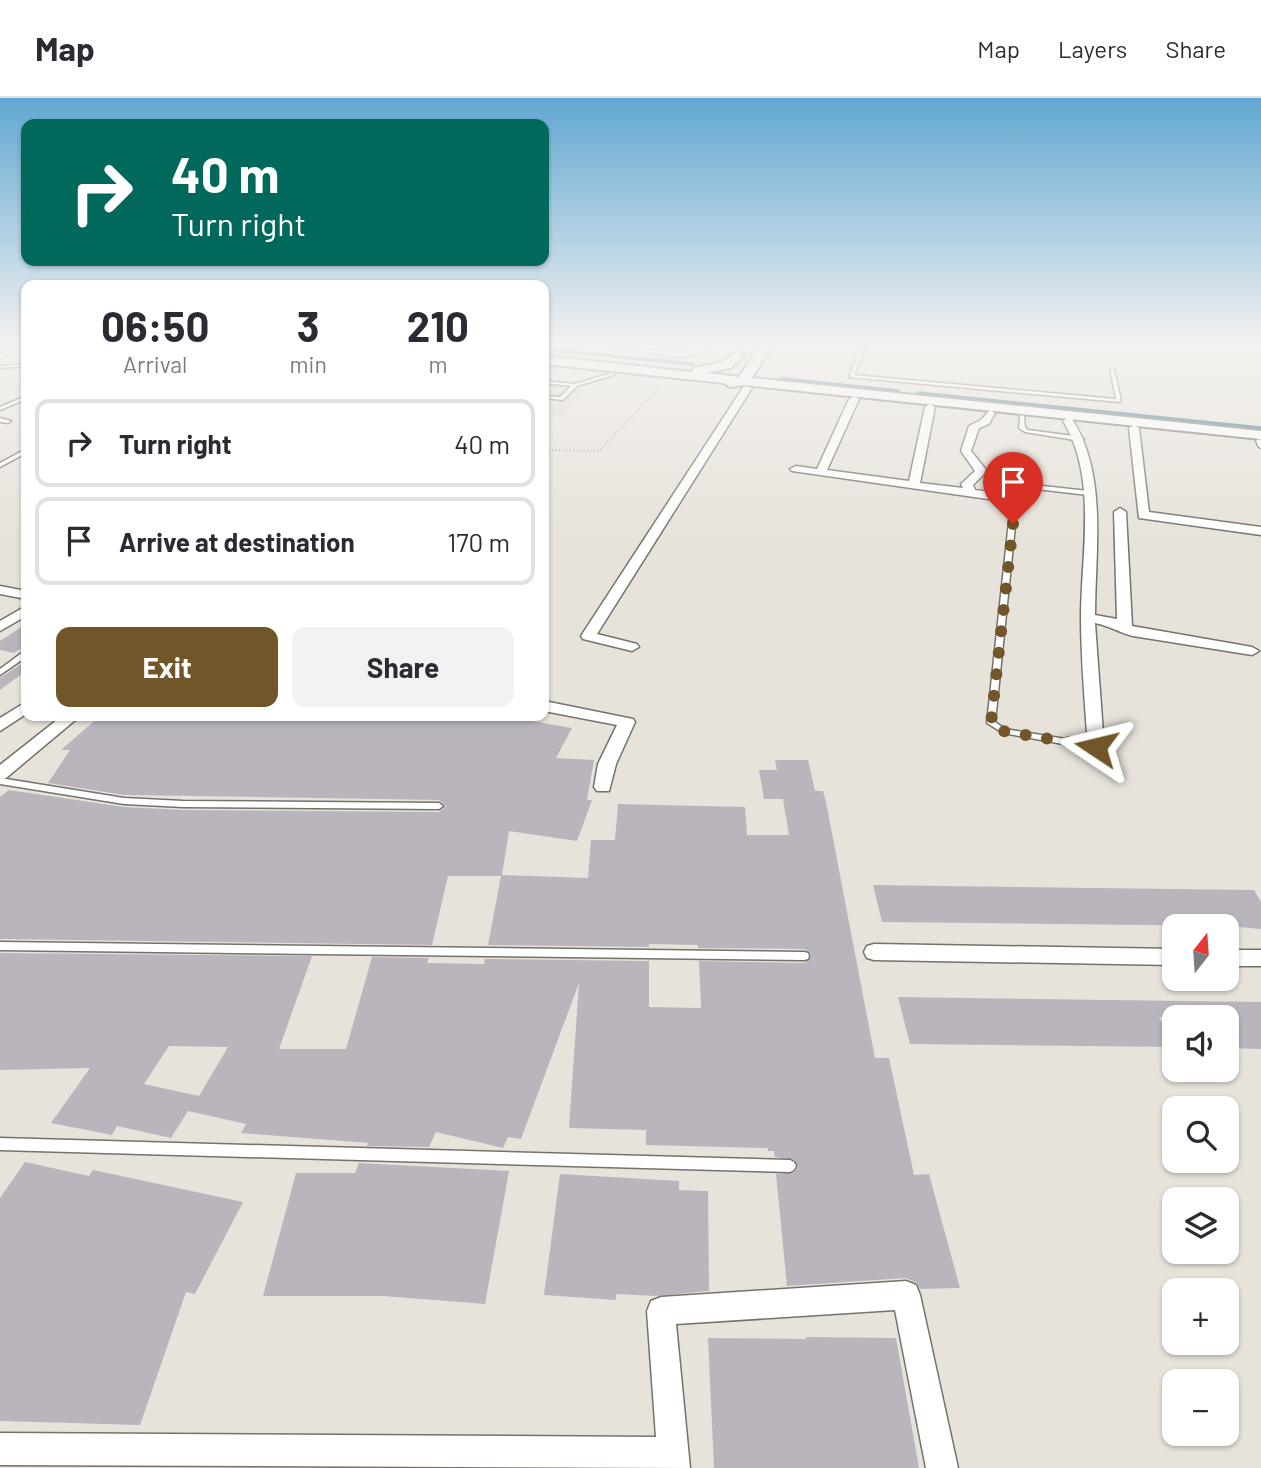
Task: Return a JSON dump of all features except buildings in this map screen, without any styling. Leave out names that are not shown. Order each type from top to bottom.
[{"type":"main road","points":[[977,411],[1261,440]]},
{"type":"main road","points":[[1009,411],[1053,415],[1069,421]]},
{"type":"main road","points":[[1015,411],[1096,418],[1261,440]]},
{"type":"street","points":[[632,647],[588,635],[719,411]]},
{"type":"street","points":[[821,472],[847,411]]},
{"type":"street","points":[[914,485],[933,411]]},
{"type":"street","points":[[970,492],[967,484],[981,471],[966,450],[974,426],[985,422],[990,413]]},
{"type":"street","points":[[1069,421],[1081,439],[1088,493],[1105,511],[1125,630]]},
{"type":"street","points":[[1134,428],[1143,515]]},
{"type":"street","points":[[796,469],[1016,499]]},
{"type":"street","points":[[1105,511],[1261,531]]},
{"type":"street","points":[[1096,747],[1088,618],[1105,511]]},
{"type":"street","points":[[0,590],[21,595]]},
{"type":"street","points":[[0,627],[21,613]]},
{"type":"street","points":[[1088,618],[1112,622],[1125,630],[1252,651]]},
{"type":"street","points":[[549,707],[627,722],[607,764],[603,787]]},
{"type":"street","points":[[0,726],[21,711]]},
{"type":"street","points":[[0,774],[66,721]]},
{"type":"street","points":[[874,952],[1162,957]]},
{"type":"street","points":[[1239,958],[1261,958]]},
{"type":"street","points":[[0,1449],[673,1461],[661,1311],[906,1296],[942,1468]]},
{"type":"lane","points":[[1022,416],[1022,428],[1027,431],[1081,439]]},
{"type":"lane","points":[[0,420],[8,421]]},
{"type":"lane","points":[[0,465],[21,454]]},
{"type":"lane","points":[[1088,493],[1016,485],[991,723],[1003,731],[1096,747]]},
{"type":"lane","points":[[0,673],[21,658]]},
{"type":"lane","points":[[0,781],[136,802],[439,806]]},
{"type":"lane","points":[[0,946],[804,956]]},
{"type":"lane","points":[[0,1144],[790,1166]]},
{"type":"path","points":[[549,450],[599,451],[637,411]]},
{"type":"shaded area","points":[[549,411],[567,411],[560,418],[549,417]]},
{"type":"waterway","points":[[1094,411],[1261,428]]},
{"type":"route","points":[[1013,524],[991,723],[1003,731],[1096,747]]}]
